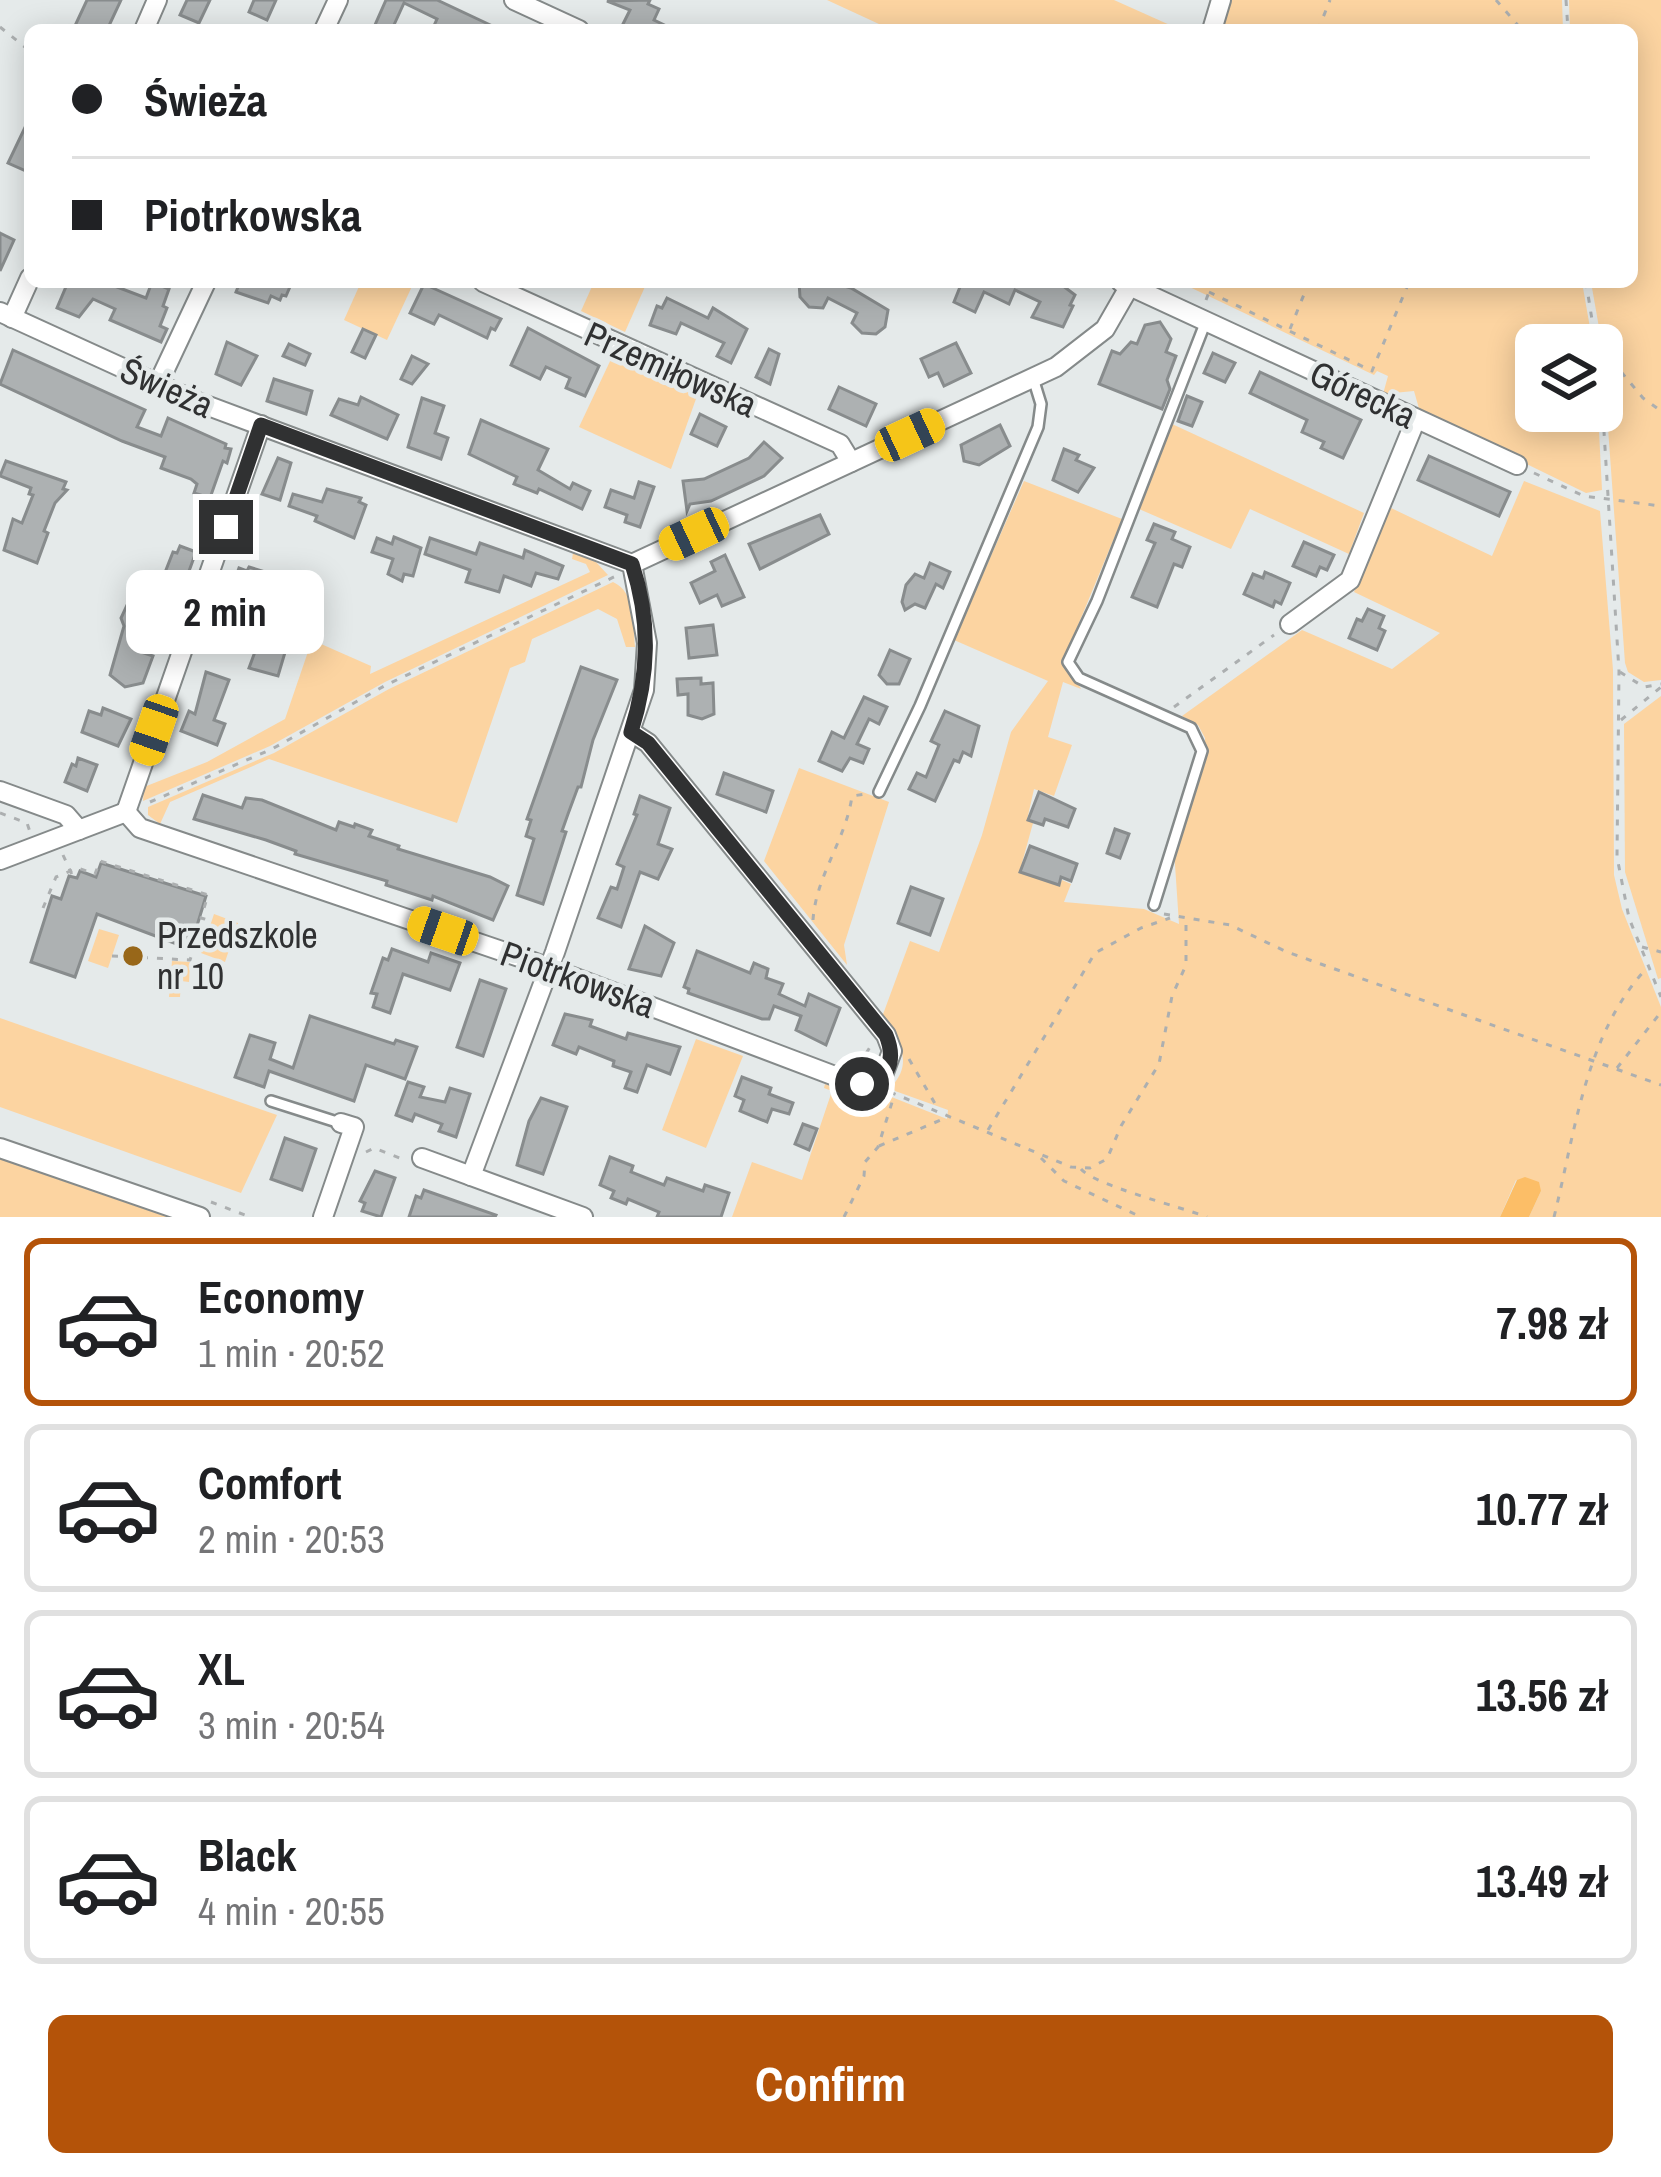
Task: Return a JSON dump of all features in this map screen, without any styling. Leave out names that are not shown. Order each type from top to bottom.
[{"type":"street","points":[[514,0],[566,24]]},
{"type":"street","points":[[6,315],[24,287]]},
{"type":"street","points":[[158,384],[203,288]]},
{"type":"street","name":"Przemiłowska","points":[[496,288],[841,444],[851,462]]},
{"type":"street","points":[[471,1176],[644,690],[648,663],[642,606],[624,570],[1033,378],[1083,350],[1106,329],[1126,288]]},
{"type":"street","name":"Górecka","points":[[1136,288],[1516,465]]},
{"type":"street","name":"Świeża","points":[[6,315],[158,384],[624,570]]},
{"type":"street","points":[[1290,624],[1350,580],[1416,418]]},
{"type":"street","points":[[0,860],[126,812],[261,425]]},
{"type":"street","points":[[631,732],[648,743],[887,1041],[888,1069],[877,1082]]},
{"type":"street","points":[[0,791],[66,815],[79,830]]},
{"type":"street","name":"Piotrkowska","points":[[126,812],[140,828],[547,967],[848,1081],[877,1082]]},
{"type":"street","points":[[323,1217],[354,1127],[341,1123]]},
{"type":"street","points":[[0,1148],[200,1217]]},
{"type":"street","points":[[415,1159],[584,1217]]},
{"type":"lane","points":[[1154,905],[1202,751],[1199,737],[1191,728],[1079,678],[1068,662],[1097,601],[1202,319]]},
{"type":"lane","points":[[879,792],[1038,427],[1041,404],[1033,378]]},
{"type":"lane","points":[[271,1101],[341,1123]]},
{"type":"path","points":[[1496,0],[1517,24]]},
{"type":"path","points":[[0,26],[24,46]]},
{"type":"path","points":[[1202,319],[1211,288]]},
{"type":"path","points":[[1289,331],[1307,288]]},
{"type":"path","points":[[1209,292],[1372,371],[1407,288]]},
{"type":"path","points":[[1587,288],[1594,324]]},
{"type":"path","points":[[1623,374],[1661,411]]},
{"type":"path","points":[[1604,432],[1619,671],[1618,857],[1629,918],[1661,997]]},
{"type":"path","points":[[1516,465],[1585,496],[1661,506]]},
{"type":"path","points":[[126,812],[272,749],[386,685],[624,570]]},
{"type":"path","points":[[1162,715],[1290,624]]},
{"type":"path","points":[[1619,671],[1644,687],[1661,685]]},
{"type":"path","points":[[1618,722],[1661,685]]},
{"type":"path","points":[[813,933],[818,885],[834,858],[852,796],[879,792]]},
{"type":"path","points":[[0,813],[27,823],[32,838]]},
{"type":"path","points":[[63,853],[72,874]]},
{"type":"path","points":[[43,908],[56,877],[78,868],[95,874],[100,861],[207,894],[190,960],[112,956]]},
{"type":"path","points":[[1154,905],[1186,921],[1230,926],[1287,952],[1661,1085]]},
{"type":"path","points":[[200,917],[212,921]]},
{"type":"path","points":[[987,1132],[1095,953],[1173,917]]},
{"type":"path","points":[[877,1082],[1039,1155],[1090,1168],[1107,1159],[1159,1064],[1172,996],[1186,965],[1186,921]]},
{"type":"path","points":[[1640,947],[1661,952]]},
{"type":"path","points":[[1554,1217],[1593,1061],[1628,990],[1648,967]]},
{"type":"path","points":[[1616,1069],[1661,1012]]},
{"type":"path","points":[[853,1074],[887,1041],[907,1055],[938,1102],[937,1110]]},
{"type":"path","points":[[844,1217],[864,1176],[865,1162],[878,1147],[895,1094]]},
{"type":"path","points":[[878,1147],[951,1116]]},
{"type":"path","points":[[354,1157],[374,1148],[415,1159]]},
{"type":"path","points":[[1039,1155],[1064,1181],[1141,1217]]},
{"type":"path","points":[[1080,1168],[1100,1183],[1208,1217]]},
{"type":"shaded area","points":[[827,0],[1114,0],[1168,24],[879,24]]},
{"type":"shaded area","points":[[1229,0],[1562,0],[1563,24],[1222,24]]},
{"type":"shaded area","points":[[1569,0],[1661,0],[1661,680],[1644,682],[1628,672],[1625,663],[1608,432],[1623,432],[1623,324],[1598,324],[1592,288],[1638,288],[1638,24],[1570,24]]},
{"type":"shaded area","points":[[358,288],[411,288],[387,340],[344,320]]},
{"type":"shaded area","points":[[591,288],[644,288],[625,332],[581,311]]},
{"type":"shaded area","points":[[1192,288],[1583,288],[1589,324],[1515,324],[1515,432],[1599,432],[1602,490],[1586,493],[1420,412],[1414,391],[1383,394],[1388,376],[1377,371],[1374,375]]},
{"type":"shaded area","points":[[612,357],[697,396],[671,469],[579,427]]},
{"type":"shaded area","points":[[1172,424],[1364,513],[1349,554],[1250,509],[1231,549],[1139,509]]},
{"type":"shaded area","points":[[1024,481],[1122,519],[1064,659],[1081,689],[1063,682],[1048,737],[1072,745],[1054,796],[1034,789],[1027,820],[1033,823],[1022,863],[1046,873],[1045,881],[1071,884],[1064,902],[1144,909],[1179,924],[1174,850],[1205,764],[1205,738],[1198,725],[1182,716],[1302,630],[1392,669],[1440,633],[1354,592],[1391,508],[1492,556],[1524,481],[1600,511],[1613,670],[1614,875],[1622,909],[1661,1007],[1661,1217],[1529,1217],[1541,1191],[1516,1180],[1500,1217],[732,1217],[752,1162],[802,1180],[832,1091],[825,1084],[860,1098],[884,1094],[947,1119],[948,1110],[895,1091],[892,1086],[902,1068],[902,1051],[882,1017],[910,941],[939,952],[982,835],[1011,732],[1048,681],[954,640]]},
{"type":"shaded area","points":[[573,553],[596,562],[608,575],[385,682],[270,746],[143,801],[144,787],[207,762],[285,719],[312,640],[371,666],[370,674],[590,572],[586,564],[572,559]]},
{"type":"shaded area","points":[[613,582],[630,601],[635,647],[626,647],[617,619],[598,609],[532,639],[525,662],[510,668],[457,823],[269,759],[170,802],[160,824],[148,815],[148,807],[274,753],[389,689]]},
{"type":"shaded area","points":[[1661,696],[1658,979],[1625,872],[1624,724]]},
{"type":"shaded area","points":[[799,768],[889,802],[844,945],[847,965],[764,861]]},
{"type":"shaded area","points":[[214,914],[238,923],[225,962],[201,953]]},
{"type":"shaded area","points":[[99,929],[119,935],[108,968],[88,961]]},
{"type":"shaded area","points":[[172,961],[190,962],[189,982],[181,981],[180,997],[169,997]]},
{"type":"shaded area","points":[[0,1018],[277,1115],[241,1193],[0,1107]]},
{"type":"shaded area","points":[[696,1039],[743,1056],[706,1148],[662,1130]]},
{"type":"shaded area","points":[[0,1159],[168,1217],[0,1217]]},
{"type":"shaded area","points":[[1525,1177],[1539,1182],[1541,1191],[1529,1217],[1500,1217],[1517,1180]]},
{"type":"building","points":[[87,0],[121,0],[110,24],[76,24]]},
{"type":"building","points":[[187,0],[210,0],[199,23],[180,15]]},
{"type":"building","points":[[254,0],[276,0],[267,20],[249,12]]},
{"type":"building","points":[[386,0],[437,0],[488,24],[435,24],[437,19],[404,3],[394,24],[375,24]]},
{"type":"building","points":[[650,0],[648,4],[659,9],[654,20],[662,24],[623,24],[630,10],[607,1]]},
{"type":"building","points":[[24,130],[24,170],[8,163]]},
{"type":"building","points":[[0,233],[14,240],[0,271]]},
{"type":"building","points":[[65,288],[120,288],[146,298],[150,288],[169,289],[160,326],[167,329],[161,342],[110,320],[115,309],[93,299],[79,317],[57,308]]},
{"type":"building","points":[[238,288],[289,288],[286,296],[280,300],[271,296],[268,303],[236,292]]},
{"type":"building","points":[[422,288],[433,288],[501,319],[487,338],[439,315],[434,324],[410,313]]},
{"type":"building","points":[[799,288],[851,288],[888,310],[885,327],[876,334],[862,333],[852,323],[857,313],[828,298],[823,308],[809,307]]},
{"type":"building","points":[[960,288],[1066,288],[1075,295],[1063,327],[1032,317],[1040,302],[1015,290],[1009,304],[984,292],[975,312],[954,302]]},
{"type":"building","points":[[667,298],[708,318],[713,308],[747,329],[731,363],[717,356],[724,343],[681,323],[676,334],[650,325],[657,306],[662,308]]},
{"type":"building","points":[[1160,322],[1171,339],[1166,352],[1176,356],[1162,409],[1099,384],[1112,351],[1120,354],[1131,342],[1137,344],[1145,325]]},
{"type":"building","points":[[528,328],[599,366],[585,396],[566,388],[570,378],[546,367],[540,379],[511,365]]},
{"type":"building","points":[[363,329],[376,335],[365,358],[352,352]]},
{"type":"building","points":[[227,342],[257,356],[241,385],[216,374]]},
{"type":"building","points":[[956,343],[971,373],[944,386],[938,373],[929,377],[921,359]]},
{"type":"building","points":[[289,344],[310,354],[305,365],[283,356]]},
{"type":"building","points":[[769,349],[779,354],[770,384],[756,377]]},
{"type":"building","points":[[13,350],[145,410],[137,427],[161,436],[168,418],[226,444],[231,449],[227,463],[223,461],[210,498],[194,493],[197,484],[191,479],[161,468],[165,457],[0,384]]},
{"type":"building","points":[[1213,353],[1235,363],[1225,382],[1204,373]]},
{"type":"building","points":[[412,356],[428,364],[412,384],[401,379]]},
{"type":"building","points":[[1260,372],[1361,420],[1343,458],[1302,432],[1307,420],[1250,393]]},
{"type":"building","points":[[274,379],[312,391],[306,414],[267,401]]},
{"type":"building","points":[[839,387],[876,404],[866,426],[829,409]]},
{"type":"building","points":[[1187,396],[1202,402],[1192,426],[1178,421]]},
{"type":"building","points":[[361,397],[398,415],[387,439],[331,415],[339,399],[358,405]]},
{"type":"building","points":[[422,398],[444,406],[435,433],[448,438],[441,459],[408,447]]},
{"type":"building","points":[[700,414],[726,427],[717,446],[691,434]]},
{"type":"building","points":[[481,420],[548,449],[538,470],[570,489],[573,483],[590,491],[582,509],[539,489],[537,493],[514,484],[517,477],[469,454]]},
{"type":"building","points":[[1000,425],[1010,446],[979,465],[964,461],[961,445]]},
{"type":"building","points":[[764,442],[782,458],[764,476],[711,501],[690,504],[687,511],[683,481],[704,479],[749,458]]},
{"type":"building","points":[[1064,449],[1094,468],[1078,492],[1053,480]]},
{"type":"building","points":[[1429,456],[1510,492],[1499,516],[1418,480]]},
{"type":"building","points":[[278,458],[291,463],[280,500],[262,494]]},
{"type":"building","points":[[6,461],[66,482],[63,489],[67,490],[55,503],[44,531],[48,533],[37,563],[4,550],[13,519],[22,523],[33,495],[31,488],[0,476]]},
{"type":"building","points":[[639,482],[654,487],[640,527],[625,522],[627,515],[605,507],[611,490],[634,498]]},
{"type":"building","points":[[327,489],[361,498],[359,502],[366,505],[354,538],[289,506],[293,494],[322,502]]},
{"type":"building","points":[[820,515],[829,534],[760,569],[749,544]]},
{"type":"building","points":[[1154,524],[1175,532],[1172,539],[1190,547],[1182,567],[1174,564],[1157,607],[1132,597],[1155,543],[1147,540]]},
{"type":"building","points":[[394,537],[421,548],[413,576],[404,574],[402,581],[388,574],[393,559],[372,552],[377,538],[392,544]]},
{"type":"building","points":[[430,538],[476,554],[480,543],[523,558],[525,550],[563,566],[558,579],[536,573],[531,586],[504,576],[499,592],[466,582],[470,570],[425,554]]},
{"type":"building","points":[[1304,542],[1334,555],[1327,570],[1320,567],[1316,576],[1293,566]]},
{"type":"building","points":[[180,546],[196,552],[185,582],[164,575]]},
{"type":"building","points":[[725,555],[744,597],[722,606],[717,595],[700,603],[691,583],[715,571],[711,562]]},
{"type":"building","points":[[930,563],[950,572],[943,588],[936,584],[925,608],[915,604],[905,610],[906,585],[915,574],[924,578]]},
{"type":"building","points":[[249,567],[275,575],[261,614],[229,596],[239,568],[247,571]]},
{"type":"building","points":[[1265,572],[1290,583],[1281,604],[1275,601],[1273,607],[1244,594],[1253,574],[1263,578]]},
{"type":"building","points":[[134,590],[163,600],[160,610],[166,613],[161,628],[154,625],[144,653],[153,656],[143,683],[125,687],[110,675],[124,626],[121,618]]},
{"type":"building","points":[[1368,609],[1384,616],[1379,628],[1385,631],[1377,650],[1349,638],[1357,619],[1362,621]]},
{"type":"building","points":[[713,625],[717,655],[689,658],[686,628]]},
{"type":"building","points":[[263,630],[289,639],[278,676],[249,668]]},
{"type":"building","points":[[890,650],[910,659],[899,684],[887,684],[879,675]]},
{"type":"building","points":[[581,667],[617,680],[562,831],[566,832],[543,904],[517,895],[534,839],[526,836],[531,820],[527,819]]},
{"type":"building","points":[[206,672],[229,680],[214,720],[225,724],[217,745],[181,731],[189,711],[195,714]]},
{"type":"building","points":[[701,678],[701,684],[713,683],[714,714],[702,719],[688,715],[688,694],[678,695],[677,679]]},
{"type":"building","points":[[864,697],[887,707],[879,724],[869,719],[857,744],[869,749],[863,763],[850,758],[842,771],[819,761],[832,732],[844,738]]},
{"type":"building","points":[[103,708],[131,719],[118,746],[82,732],[89,711],[101,715]]},
{"type":"building","points":[[945,711],[979,726],[971,756],[963,752],[959,762],[954,760],[935,801],[909,789],[917,773],[926,777],[939,745],[931,741]]},
{"type":"building","points":[[78,758],[97,765],[87,791],[65,782]]},
{"type":"building","points":[[724,773],[773,791],[766,812],[717,794]]},
{"type":"building","points":[[1039,792],[1075,809],[1068,827],[1045,819],[1043,825],[1028,820]]},
{"type":"building","points":[[203,795],[242,808],[246,798],[262,800],[336,830],[339,822],[355,824],[398,849],[508,886],[493,920],[194,819]]},
{"type":"building","points":[[640,796],[670,808],[658,844],[672,849],[658,879],[640,872],[621,927],[598,918],[611,887],[617,889],[624,867],[617,864]]},
{"type":"building","points":[[1115,829],[1129,834],[1120,858],[1107,853]]},
{"type":"building","points":[[1030,846],[1077,864],[1071,881],[1061,877],[1059,885],[1020,872]]},
{"type":"building","points":[[101,863],[206,896],[190,949],[97,914],[75,977],[31,962],[52,896],[61,899],[69,876],[77,878],[80,871],[96,877]]},
{"type":"building","points":[[911,887],[943,899],[930,935],[898,923]]},
{"type":"building","points":[[645,926],[674,943],[661,976],[629,969]]},
{"type":"building","points":[[392,949],[428,962],[431,953],[460,963],[450,990],[403,974],[390,1013],[373,1007],[377,994],[371,993],[383,958],[388,960]]},
{"type":"building","points":[[697,951],[750,973],[754,963],[768,969],[766,978],[783,984],[779,994],[805,1006],[809,994],[840,1008],[826,1045],[796,1030],[801,1016],[774,1006],[769,1019],[762,1019],[688,993],[684,987]]},
{"type":"building","points":[[480,980],[506,989],[483,1056],[457,1047]]},
{"type":"building","points":[[565,1014],[592,1020],[590,1026],[626,1039],[628,1033],[680,1047],[670,1074],[647,1065],[637,1092],[625,1088],[631,1072],[613,1066],[614,1061],[579,1047],[576,1054],[553,1045]]},
{"type":"building","points":[[310,1016],[417,1047],[405,1079],[366,1065],[354,1101],[269,1071],[264,1087],[235,1077],[250,1035],[275,1043],[270,1059],[293,1068]]},
{"type":"building","points":[[742,1077],[793,1103],[789,1114],[772,1109],[767,1122],[740,1111],[744,1100],[735,1096]]},
{"type":"building","points":[[408,1082],[424,1087],[420,1097],[445,1102],[450,1088],[470,1094],[456,1137],[439,1131],[442,1124],[415,1114],[412,1121],[396,1115]]},
{"type":"building","points":[[541,1098],[567,1107],[543,1174],[517,1165]]},
{"type":"building","points":[[803,1124],[817,1129],[809,1150],[795,1144]]},
{"type":"building","points":[[285,1138],[316,1149],[302,1190],[271,1179]]},
{"type":"building","points":[[610,1157],[633,1166],[631,1172],[664,1185],[667,1178],[703,1191],[705,1185],[729,1193],[721,1217],[657,1217],[659,1212],[628,1199],[626,1204],[611,1198],[614,1191],[600,1185]]},
{"type":"building","points":[[375,1171],[395,1178],[381,1217],[362,1211],[365,1203],[360,1201]]},
{"type":"building","points":[[424,1190],[496,1215],[409,1217],[416,1196],[421,1198]]},
{"type":"place","name":"Przedszkole nr 10","points":[[133,956]]},
{"type":"route","points":[[226,527],[261,425],[632,564],[639,584],[648,663],[631,732],[648,743],[886,1035],[892,1051],[888,1069],[877,1082],[862,1084]]}]
